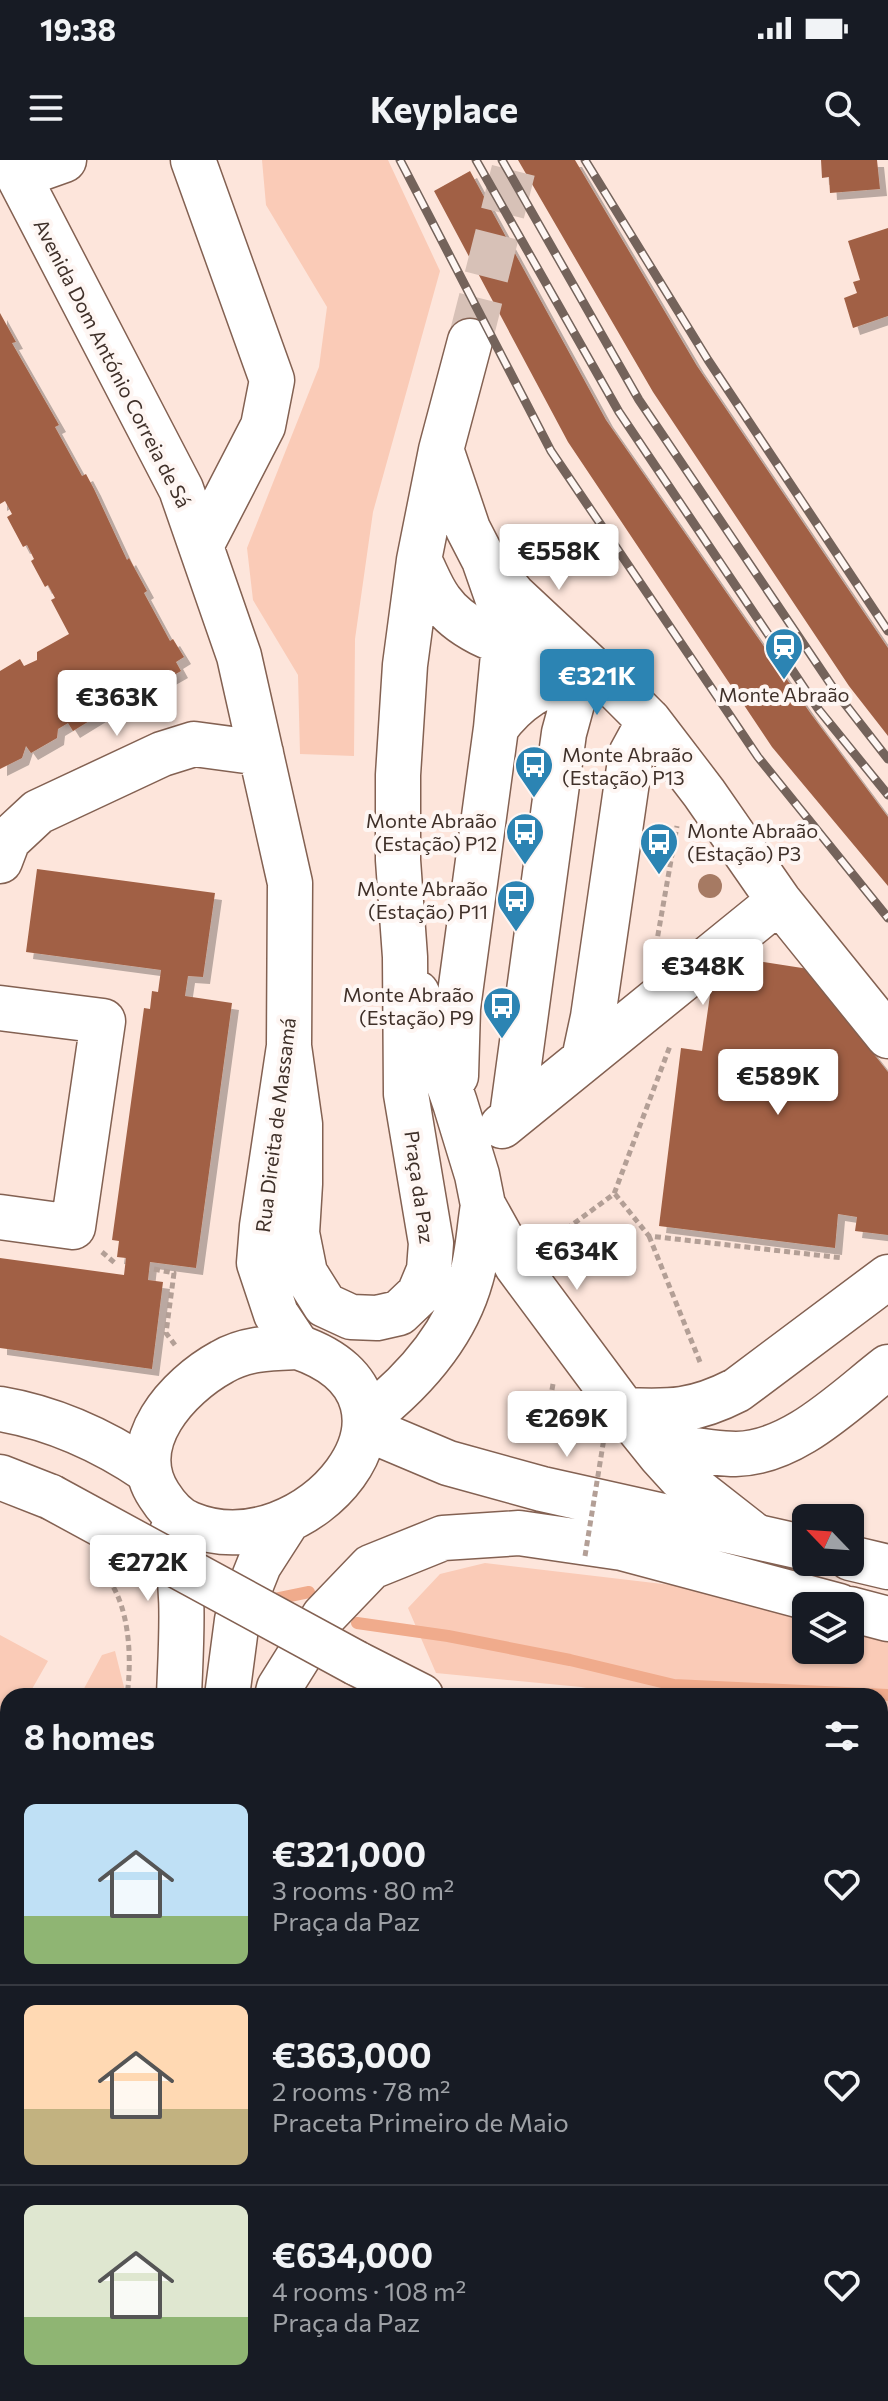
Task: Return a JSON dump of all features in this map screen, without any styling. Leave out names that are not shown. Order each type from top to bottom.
[{"type":"street","points":[[14,168],[64,160]]},
{"type":"street","points":[[193,160],[272,380],[263,426],[201,546]]},
{"type":"street","name":"Avenida Dom António Correia de Sá","points":[[14,168],[181,489],[239,656],[261,753]]},
{"type":"street","points":[[470,341],[441,450],[419,560],[405,665],[398,775],[398,860],[405,957],[455,1103],[480,1190],[517,1266],[614,1421],[651,1443],[681,1478],[755,1536]]},
{"type":"street","points":[[441,450],[468,529],[484,560],[506,623],[496,728],[458,1008],[455,1103]]},
{"type":"street","points":[[419,560],[439,599],[452,614],[476,631],[506,644],[589,666]]},
{"type":"street","points":[[484,560],[513,595],[649,721],[704,793],[779,901],[888,1036]]},
{"type":"street","points":[[496,728],[510,709],[530,694],[589,666]]},
{"type":"street","points":[[512,1116],[564,733],[573,700],[589,666]]},
{"type":"street","points":[[584,1059],[593,1017],[631,754],[649,721]]},
{"type":"street","points":[[4,850],[38,812],[162,754],[194,744],[261,753]]},
{"type":"street","name":"Rua Direita de Massamá","points":[[261,753],[290,883],[289,1046],[259,1263],[276,1314],[298,1347]]},
{"type":"street","points":[[0,1409],[55,1424],[118,1451],[156,1487],[183,1521],[205,1530],[230,1534],[286,1523],[310,1509],[338,1484],[351,1463],[366,1423],[432,1354],[462,1305],[472,1275],[480,1190],[493,1139],[512,1116],[779,901]]},
{"type":"street","name":"Praça da Paz","points":[[289,1046],[300,1124],[297,1233],[305,1273],[325,1305],[351,1317],[377,1318],[399,1313],[419,1294],[429,1270],[431,1243],[406,1094],[405,957]]},
{"type":"street","points":[[0,1008],[103,1021],[73,1227],[0,1217]]},
{"type":"street","points":[[614,1421],[690,1410],[737,1390],[869,1268]]},
{"type":"street","points":[[179,1688],[182,1597],[177,1551],[156,1487],[153,1434],[170,1403],[222,1362],[251,1349],[298,1347],[321,1355],[341,1368],[359,1390],[366,1423]]},
{"type":"street","points":[[651,1443],[737,1454],[769,1449],[795,1438],[888,1367]]},
{"type":"street","points":[[366,1423],[448,1463],[542,1489],[792,1545]]},
{"type":"street","points":[[0,1477],[51,1497],[405,1688]]},
{"type":"street","points":[[228,1688],[237,1620],[259,1565],[286,1523]]},
{"type":"street","points":[[279,1688],[324,1616],[371,1567],[443,1538],[519,1533],[622,1548],[792,1593]]},
{"type":"street","points":[[864,1555],[888,1552]]},
{"type":"street","points":[[864,1560],[888,1567]]},
{"type":"street","points":[[864,1613],[888,1619]]},
{"type":"path","points":[[517,1266],[614,1194],[683,1011],[652,970],[679,813]]},
{"type":"path","points":[[614,1194],[649,1236],[869,1268]]},
{"type":"path","points":[[154,1269],[174,1273],[166,1333],[198,1378]]},
{"type":"path","points":[[545,1430],[614,1421],[585,1556]]},
{"type":"path","points":[[98,1573],[110,1580],[125,1620],[128,1688]]},
{"type":"shaded area","points":[[262,160],[388,160],[440,271],[373,512],[355,639],[354,756],[300,754],[298,675],[253,600],[247,548],[319,367],[327,307],[266,205]]},
{"type":"shaded area","points":[[485,1563],[705,1589],[792,1610],[792,1664],[864,1664],[864,1626],[888,1632],[888,1688],[587,1688],[436,1673],[408,1608],[440,1574]]},
{"type":"shaded area","points":[[0,1635],[48,1661],[33,1688],[0,1688]]},
{"type":"shaded area","points":[[115,1651],[124,1688],[84,1688],[102,1655]]},
{"type":"building","points":[[518,160],[575,160],[697,366],[888,648],[888,736],[849,686],[653,392]]},
{"type":"building","points":[[821,160],[877,160],[880,189],[830,193],[829,177],[822,178]]},
{"type":"building","points":[[470,171],[606,420],[811,714],[888,817],[888,886],[772,747],[568,442],[434,191]]},
{"type":"building","points":[[888,228],[888,316],[853,328],[844,298],[857,293],[853,282],[860,280],[848,241]]},
{"type":"building","points":[[0,313],[16,342],[12,343],[59,425],[55,427],[82,476],[86,474],[170,641],[173,639],[184,657],[176,662],[181,671],[107,713],[102,704],[99,715],[73,731],[68,723],[58,729],[57,738],[31,753],[26,746],[22,758],[0,769],[0,671],[20,659],[24,666],[37,660],[37,652],[69,634],[51,600],[55,598],[48,585],[45,587],[31,561],[34,559],[27,545],[23,547],[7,517],[12,514],[5,501],[0,504]]},
{"type":"building","points":[[37,869],[215,893],[203,977],[188,976],[185,996],[232,1003],[196,1268],[150,1262],[148,1280],[163,1282],[152,1369],[0,1348],[0,1258],[124,1275],[126,1258],[117,1257],[119,1241],[112,1240],[144,1008],[150,1009],[152,991],[158,992],[161,970],[26,952]]},
{"type":"building","points":[[751,960],[815,970],[833,1002],[888,1072],[888,1235],[855,1231],[857,1217],[838,1214],[835,1248],[659,1226],[681,1048],[702,1051],[712,981],[747,986]]},
{"type":"waterway","points":[[275,1599],[309,1592]]},
{"type":"waterway","points":[[357,1623],[448,1636],[674,1685],[738,1688]]},
{"type":"tunnel","points":[[470,341],[516,160]]},
{"type":"railway","points":[[400,160],[551,451],[758,757],[888,918]]},
{"type":"railway","points":[[476,160],[619,412],[819,710],[888,795]]},
{"type":"railway","points":[[502,160],[639,400],[838,695],[888,759]]},
{"type":"railway","points":[[585,160],[708,360],[888,631]]},
{"type":"place","name":"Monte Abraão","points":[[784,681]]},
{"type":"place","name":"Monte Abraão (Estação) P13","points":[[534,799]]},
{"type":"place","name":"Monte Abraão (Estação) P12","points":[[525,866]]},
{"type":"place","name":"Monte Abraão (Estação) P3","points":[[659,876]]},
{"type":"place","name":"Monte Abraão (Estação) P11","points":[[516,933]]},
{"type":"place","name":"Monte Abraão (Estação) P9","points":[[502,1040]]}]
